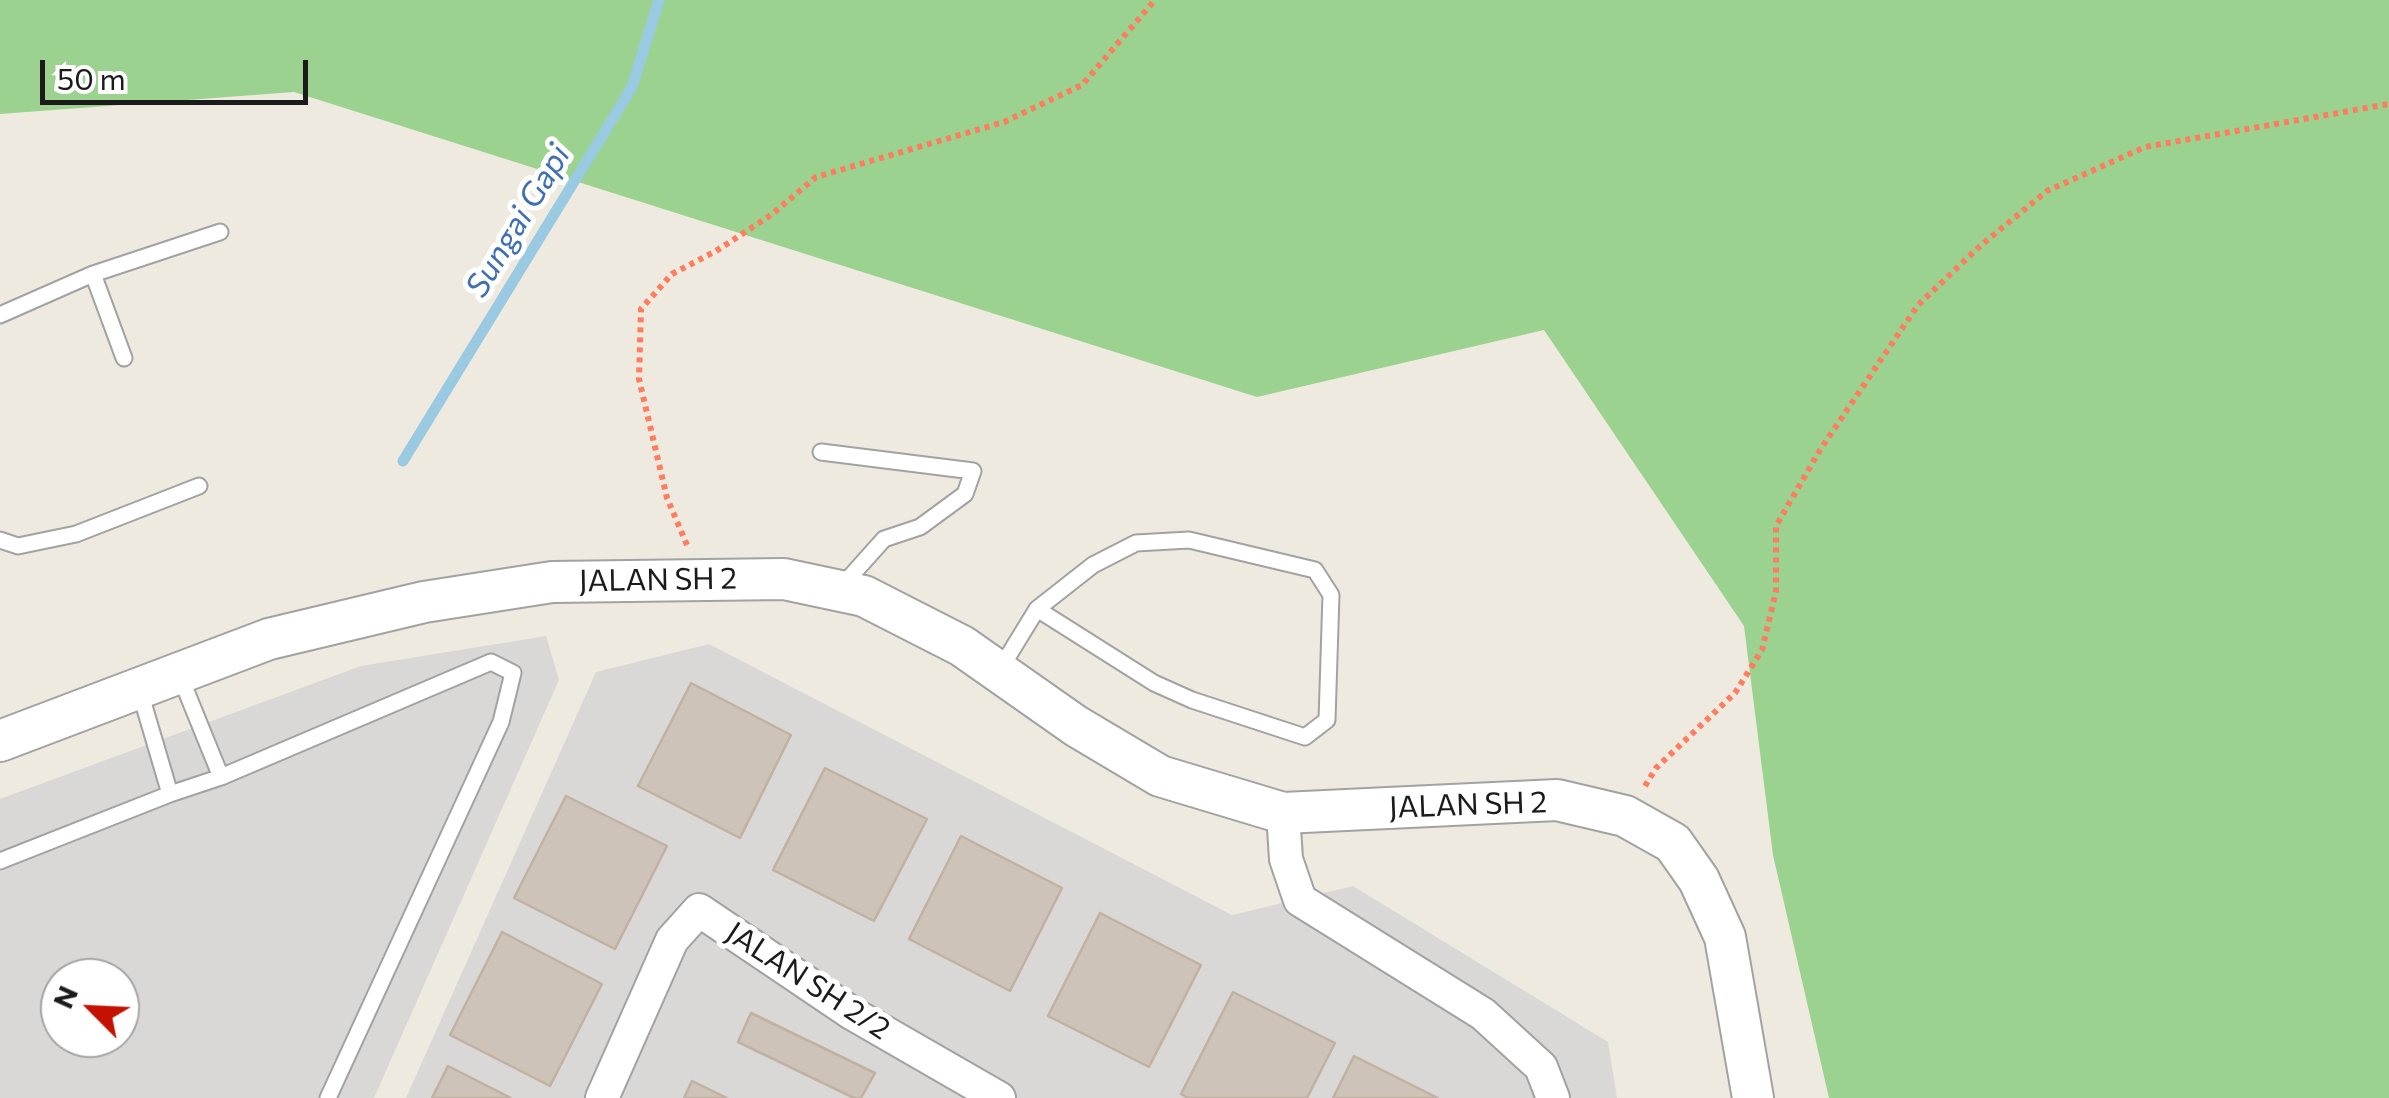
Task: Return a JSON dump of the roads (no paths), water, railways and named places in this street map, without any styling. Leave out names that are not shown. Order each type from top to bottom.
[{"type":"street","name":"JALAN SH 2","points":[[0,742],[269,639],[424,602],[552,582],[784,579],[839,590],[864,596],[962,646],[1076,726],[1160,776],[1283,813],[1557,800],[1625,816],[1673,842],[1699,880],[1725,937],[1753,1098]]},
{"type":"street","points":[[1283,813],[1286,858],[1300,900],[1483,1014],[1542,1068],[1553,1098]]},
{"type":"street","name":"JALAN SH 2/2","points":[[602,1098],[672,940],[699,910],[853,1014],[999,1098]]},
{"type":"lane","points":[[0,315],[93,274],[220,232]]},
{"type":"lane","points":[[93,274],[124,358]]},
{"type":"lane","points":[[821,452],[973,471],[965,494],[920,527],[884,538],[839,590]]},
{"type":"lane","points":[[0,540],[18,546],[76,534],[199,486]]},
{"type":"lane","points":[[999,671],[1038,609],[1093,565],[1136,543],[1188,540],[1315,570],[1331,594],[1327,720],[1305,737],[1192,700],[1154,682],[1038,609]]},
{"type":"lane","points":[[0,861],[170,794],[222,778],[491,662],[514,673],[501,722],[328,1098]]},
{"type":"lane","points":[[179,672],[222,778]]},
{"type":"lane","points":[[138,686],[170,794]]},
{"type":"waterway","name":"Sungai Gapi","points":[[403,461],[632,87],[659,0]]}]
